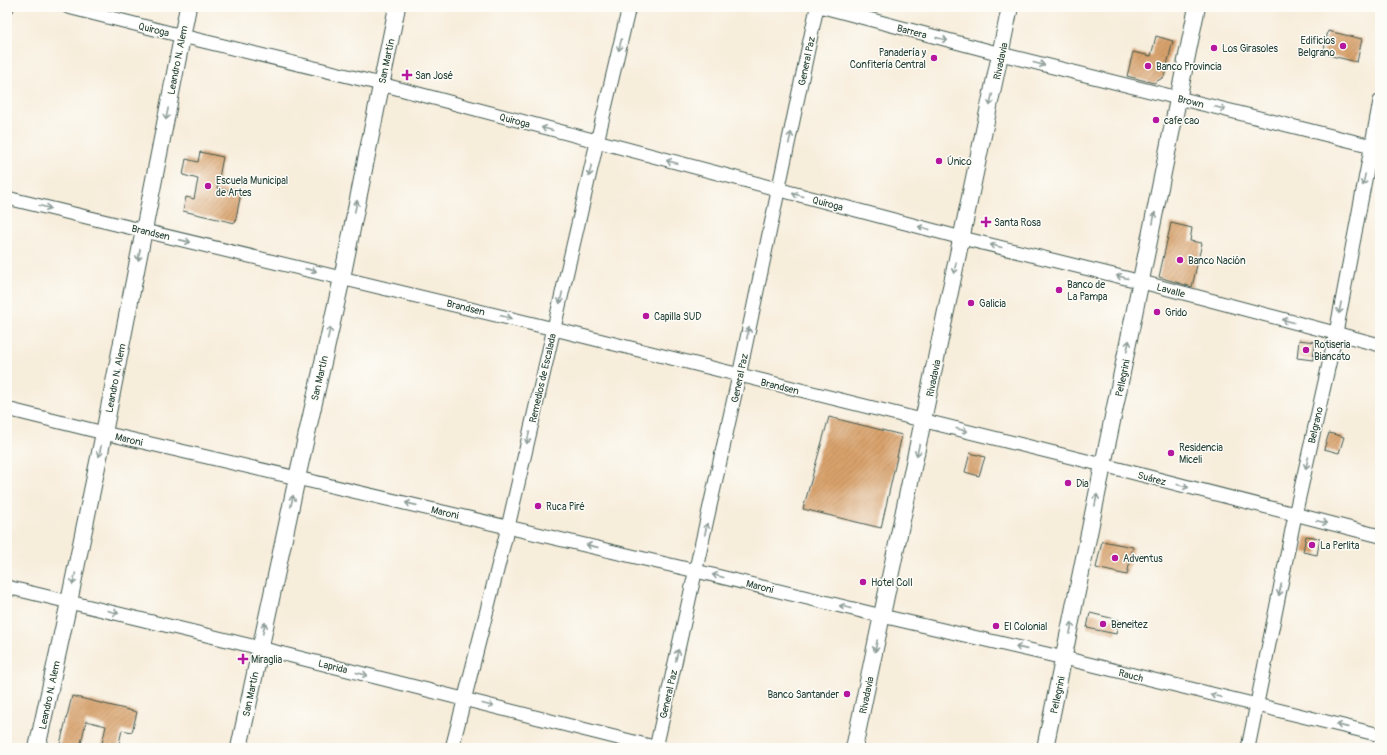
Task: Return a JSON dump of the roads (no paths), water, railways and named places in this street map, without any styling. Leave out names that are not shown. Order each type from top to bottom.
[{"type":"main road","name":"Leandro N. Alem","points":[[37,748],[104,433],[188,7]]},
{"type":"main road","name":"San Martín","points":[[239,748],[342,278],[397,7]]},
{"type":"main road","name":"Rivadavia","points":[[854,748],[1010,7]]},
{"type":"main road","name":"Pellegrini","points":[[1045,748],[1142,282],[1197,7]]},
{"type":"street","name":"Quiroga","points":[[68,7],[381,84],[962,238]]},
{"type":"street","name":"Remedios de Escalada","points":[[452,748],[463,699],[508,527],[629,7]]},
{"type":"street","name":"General Paz","points":[[657,748],[818,7]]},
{"type":"street","name":"Barrera","points":[[823,7],[1001,54]]},
{"type":"street","name":"Brown","points":[[1001,54],[1376,147]]},
{"type":"street","name":"Belgrano","points":[[1248,748],[1295,515],[1376,147],[1380,101]]},
{"type":"street","name":"Brandsen","points":[[7,198],[554,329],[739,376],[924,420]]},
{"type":"street","name":"Lavalle","points":[[962,238],[1142,282],[1380,345]]},
{"type":"street","name":"Maroni","points":[[7,410],[882,616]]},
{"type":"street","name":"Suárez","points":[[924,420],[1380,536]]},
{"type":"street","name":"Laprida","points":[[7,587],[260,648],[657,748]]},
{"type":"street","name":"Rauch","points":[[882,616],[1064,658],[1380,735]]},
{"type":"place","name":"Edificios Belgrano","points":[[1343,46]]},
{"type":"place","name":"Los Girasoles","points":[[1214,48]]},
{"type":"place","name":"Panadería y Confitería Central","points":[[934,58]]},
{"type":"place","name":"Banco Provincia","points":[[1148,66]]},
{"type":"place","name":"San José","points":[[407,75]]},
{"type":"place","name":"cafe cao","points":[[1156,120]]},
{"type":"place","name":"Único","points":[[939,161]]},
{"type":"place","name":"Escuela Municipal de Artes","points":[[208,186]]},
{"type":"place","name":"Santa Rosa","points":[[986,222]]},
{"type":"place","name":"Banco Nación","points":[[1180,260]]},
{"type":"place","name":"Banco de La Pampa","points":[[1059,290]]},
{"type":"place","name":"Galicia","points":[[971,303]]},
{"type":"place","name":"Grido","points":[[1157,312]]},
{"type":"place","name":"Capilla SUD","points":[[646,316]]},
{"type":"place","name":"Rotiseria Biancato","points":[[1306,350]]},
{"type":"place","name":"Residencia Miceli","points":[[1171,453]]},
{"type":"place","name":"Dia","points":[[1068,483]]},
{"type":"place","name":"Ruca Piré","points":[[538,506]]},
{"type":"place","name":"La Perlita","points":[[1312,545]]},
{"type":"place","name":"Adventus","points":[[1115,558]]},
{"type":"place","name":"Hotel Coll","points":[[863,582]]},
{"type":"place","name":"Beneitez","points":[[1103,624]]},
{"type":"place","name":"El Colonial","points":[[996,626]]},
{"type":"place","name":"Miraglia","points":[[243,659]]},
{"type":"place","name":"Banco Santander","points":[[847,694]]}]
